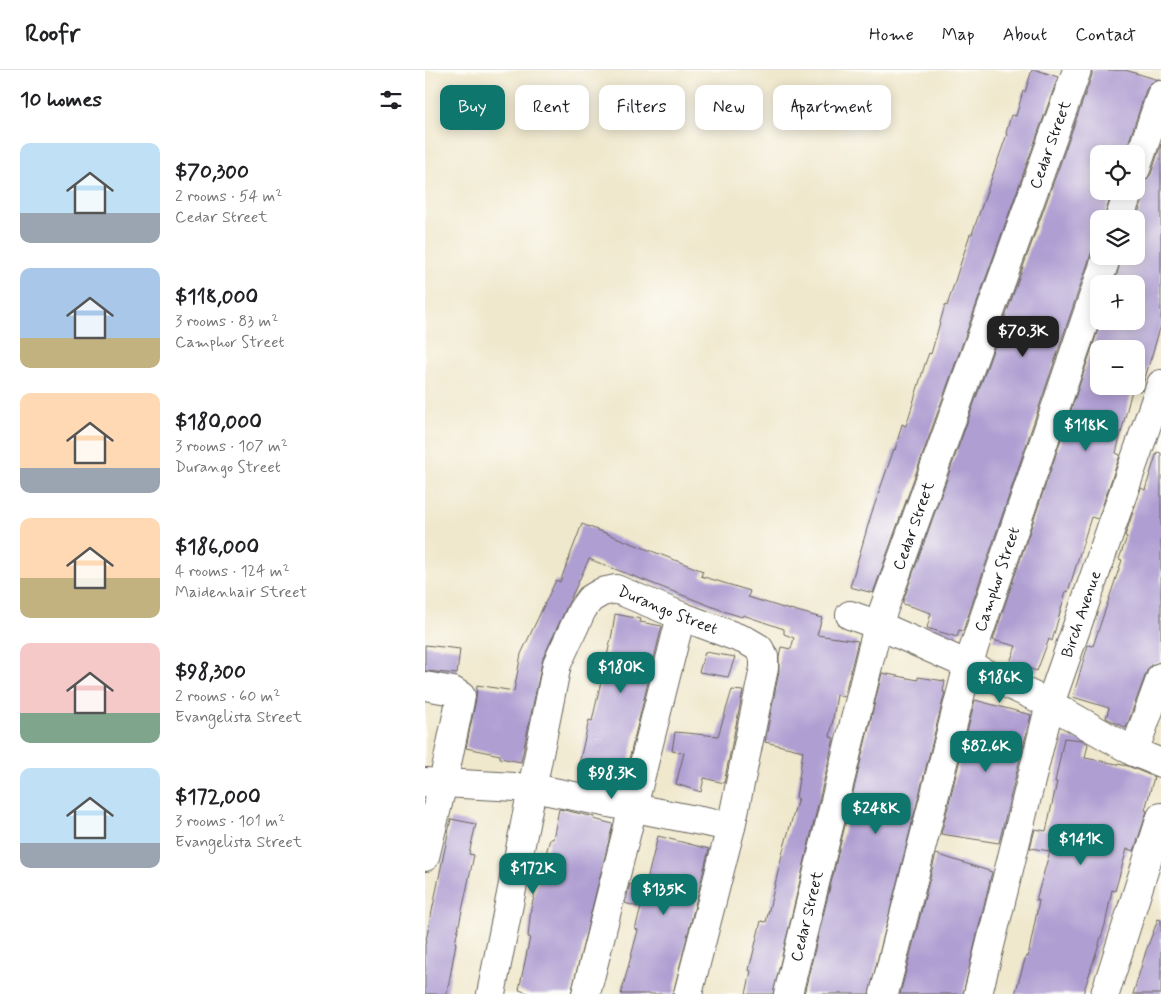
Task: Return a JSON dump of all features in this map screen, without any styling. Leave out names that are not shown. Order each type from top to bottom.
[{"type":"street","name":"Cedar Street","points":[[788,994],[878,625],[1077,70]]},
{"type":"street","points":[[1144,145],[1161,95]]},
{"type":"street","name":"Camphor Street","points":[[884,994],[968,665],[1104,265]]},
{"type":"street","name":"Birch Avenue","points":[[978,994],[1050,704],[1161,384]]},
{"type":"street","name":"Durango Street","points":[[491,994],[557,664],[582,610],[591,598],[602,592],[616,589],[747,641],[759,648],[764,657],[765,668],[731,827]]},
{"type":"street","points":[[849,615],[878,625],[968,665],[1050,704],[1134,752],[1161,763]]},
{"type":"street","points":[[586,994],[681,616]]},
{"type":"street","points":[[1134,752],[1161,677]]},
{"type":"street","points":[[425,686],[453,690],[461,696],[434,782],[425,857]]},
{"type":"street","points":[[434,782],[533,788],[731,827],[688,994]]},
{"type":"street","points":[[1105,994],[1161,817]]},
{"type":"building","points":[[1032,70],[1058,77],[873,593],[850,587],[871,515],[895,450],[902,424],[906,426],[925,364],[929,353],[931,354],[945,305],[947,306],[970,234],[972,234],[1007,134],[1011,115],[1016,116],[1023,91],[1025,92]]},
{"type":"building","points":[[1092,70],[1125,70],[1159,80],[1151,83],[1146,90],[1128,145],[1090,145],[1090,200],[1109,200],[1107,210],[1090,210],[1090,257],[963,631],[959,630],[957,637],[927,628],[931,613],[903,604],[903,601],[1092,75]]},
{"type":"building","points":[[1161,144],[1161,325],[1145,378],[1145,340],[1095,340],[1098,330],[1145,330],[1145,275],[1117,275],[1119,265],[1145,265],[1145,210],[1139,210],[1143,200],[1145,200],[1145,182],[1151,174]]},
{"type":"building","points":[[1090,353],[1090,395],[1131,395],[1116,453],[1120,455],[1098,519],[1091,517],[1068,592],[1066,591],[1052,641],[1049,639],[1037,671],[1010,662],[1016,646],[993,640]]},
{"type":"building","points":[[1157,452],[1161,453],[1161,662],[1151,665],[1147,671],[1126,728],[1106,718],[1109,708],[1073,697],[1088,645],[1093,646],[1122,560],[1119,559],[1127,537],[1125,536],[1141,488],[1145,490]]},
{"type":"building","points":[[582,524],[703,571],[701,576],[750,591],[748,597],[822,618],[817,635],[858,641],[844,697],[837,695],[830,737],[834,738],[773,994],[746,994],[751,971],[749,970],[761,921],[766,922],[798,798],[796,798],[803,751],[765,742],[779,671],[781,647],[791,649],[794,638],[784,634],[784,629],[743,615],[742,617],[726,612],[589,559],[543,658],[521,762],[500,758],[500,755],[466,748],[477,685],[514,691],[521,654],[556,580],[560,582]]},
{"type":"building","points":[[615,614],[641,619],[640,622],[662,626],[626,772],[579,764],[589,720],[592,721]]},
{"type":"building","points":[[425,645],[460,649],[457,674],[425,671]]},
{"type":"building","points":[[705,652],[735,657],[728,677],[699,672]]},
{"type":"building","points":[[882,673],[918,680],[918,677],[945,681],[943,692],[945,692],[869,994],[804,994]]},
{"type":"building","points":[[732,690],[743,691],[724,783],[704,778],[701,792],[676,784],[684,753],[672,751],[675,732],[718,736]]},
{"type":"building","points":[[975,700],[1031,715],[999,843],[941,834]]},
{"type":"building","points":[[1064,738],[1082,740],[1088,744],[1085,758],[1128,766],[1154,777],[1145,810],[1147,811],[1134,851],[1127,849],[1115,891],[1112,890],[1105,925],[1083,994],[1015,994],[1026,956],[1028,957],[1039,901],[1036,900],[1050,851],[1030,848],[1035,829],[1046,831]]},
{"type":"building","points":[[559,809],[595,817],[594,819],[613,824],[571,994],[531,994],[519,990],[530,937],[528,937],[531,908],[550,839],[553,839]]},
{"type":"building","points":[[451,819],[476,824],[469,854],[474,855],[455,943],[447,994],[425,994],[425,945]]},
{"type":"building","points":[[658,836],[709,849],[673,994],[621,994],[638,930],[635,929],[641,908],[625,903],[630,884],[645,888]]},
{"type":"building","points":[[936,854],[992,872],[963,994],[900,994]]},
{"type":"building","points":[[1158,919],[1161,920],[1161,994],[1133,994],[1146,951]]}]
